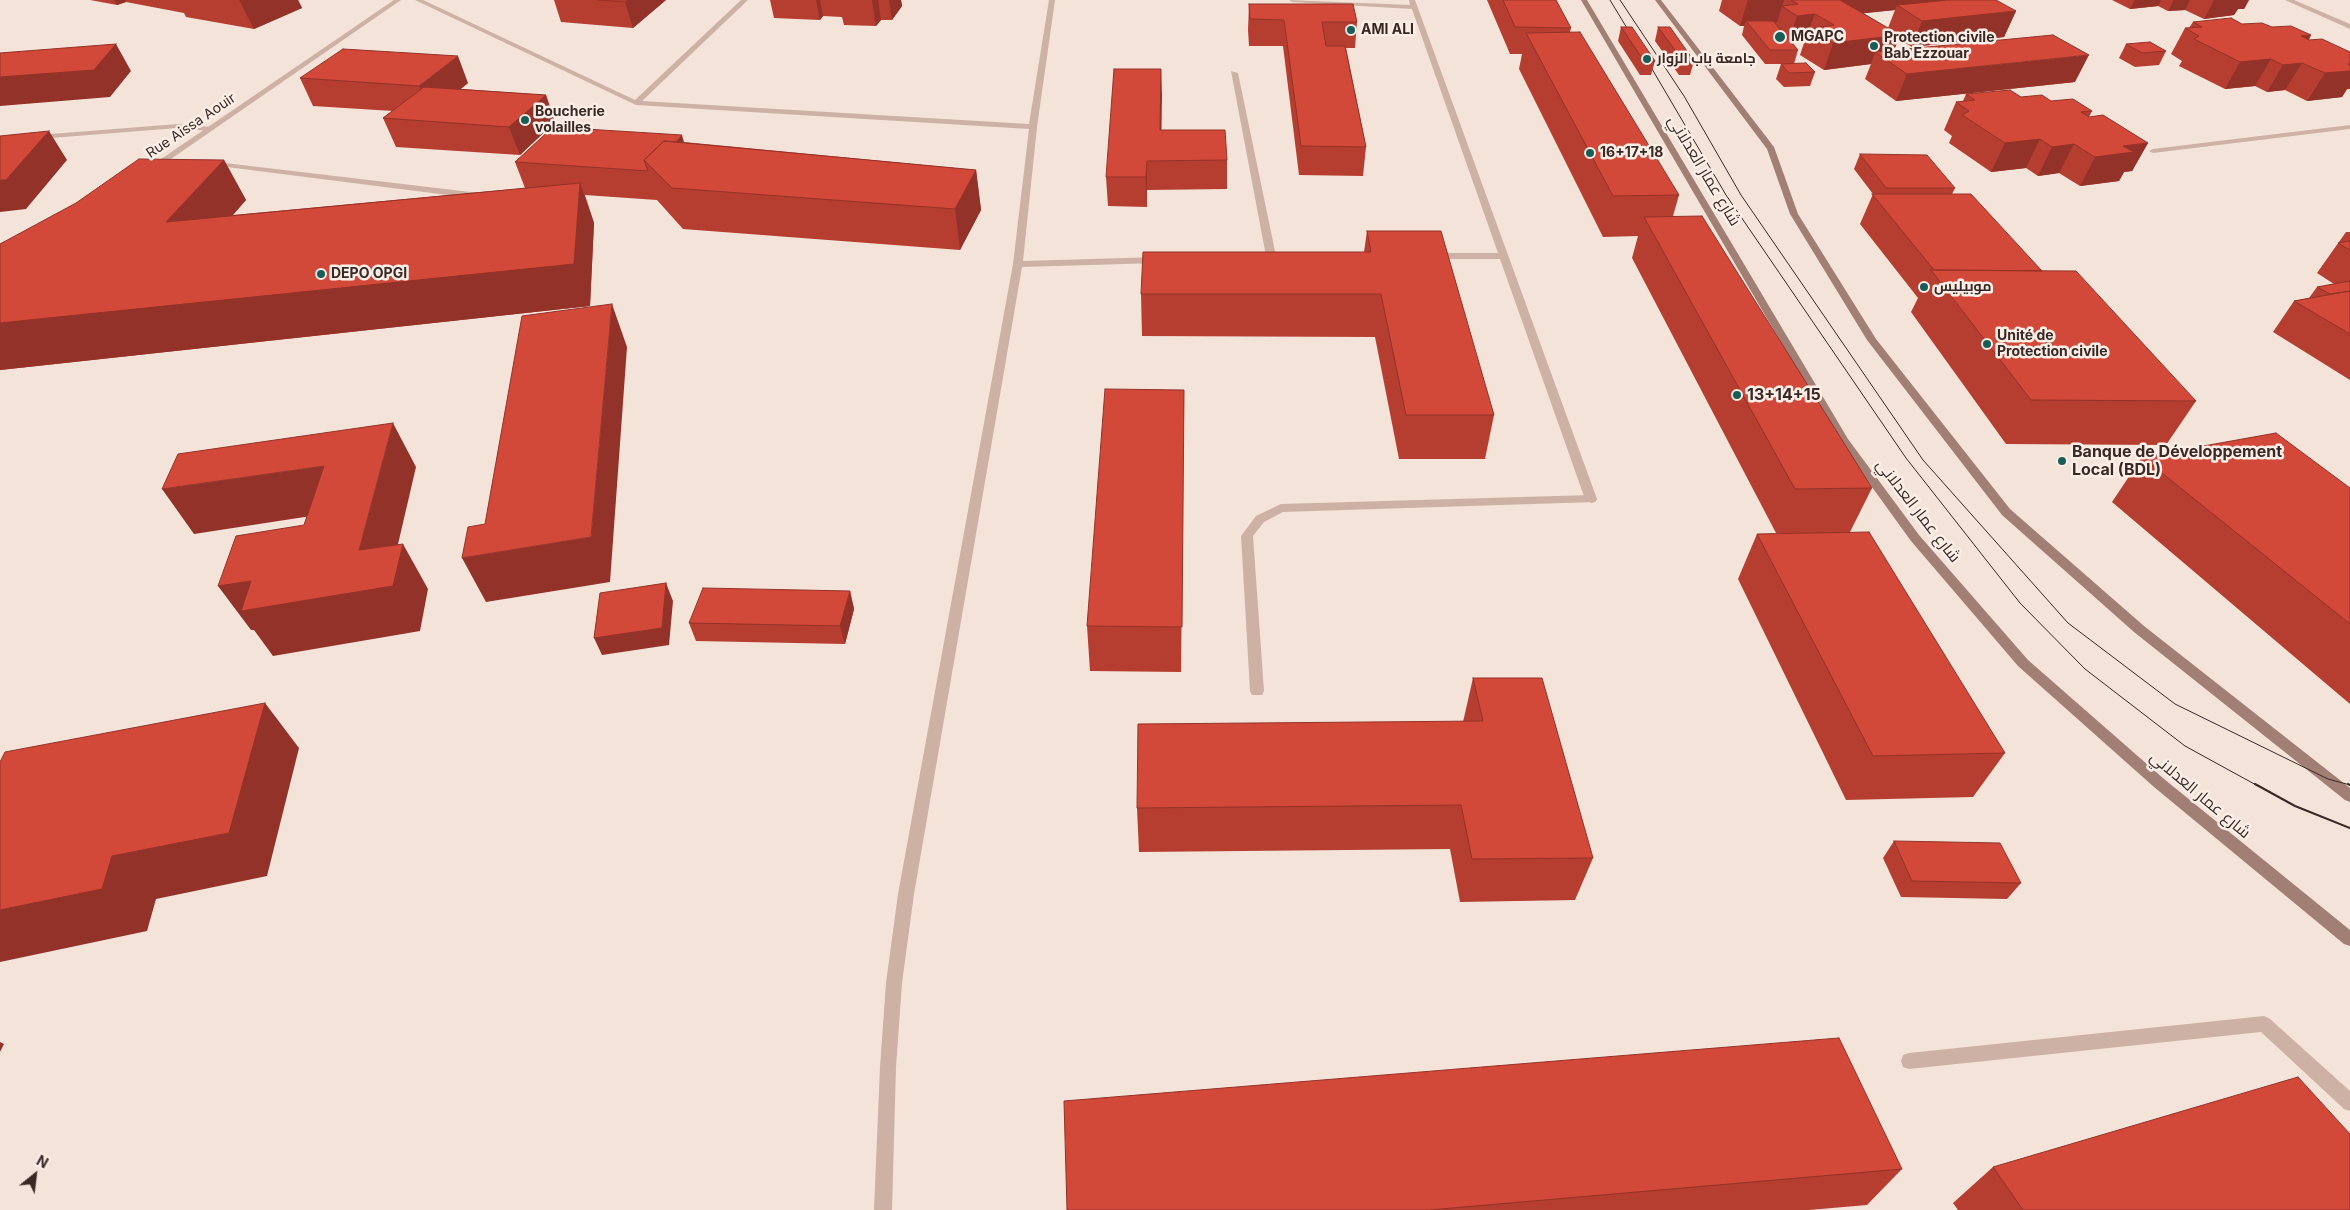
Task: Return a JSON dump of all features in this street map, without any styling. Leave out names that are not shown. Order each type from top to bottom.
[{"type":"main road","name":"شارع عمار العدلاني","points":[[1584,0],[1843,440],[1916,538],[2023,663],[2159,783],[2350,939]]},
{"type":"main road","points":[[1658,0],[1771,149],[1794,214],[1872,340],[2006,512],[2139,629],[2350,796]]},
{"type":"street","name":"Rue Aissa Aouir","points":[[143,175],[398,0]]},
{"type":"street","points":[[418,0],[636,103],[1033,127]]},
{"type":"street","points":[[636,103],[745,0]]},
{"type":"street","points":[[883,1210],[888,1067],[895,974],[906,894],[1018,264],[1033,127],[1052,0]]},
{"type":"street","points":[[1257,691],[1247,536],[1260,519],[1281,508],[1591,499],[1414,4],[1292,0]]},
{"type":"street","points":[[2288,0],[2350,27]]},
{"type":"street","points":[[1234,73],[1271,256]]},
{"type":"street","points":[[0,140],[170,127],[210,129]]},
{"type":"street","points":[[2153,151],[2350,127]]},
{"type":"street","points":[[166,159],[184,160]]},
{"type":"street","points":[[201,162],[482,196]]},
{"type":"street","points":[[1417,256],[1504,256]]},
{"type":"street","points":[[1018,264],[1164,260]]},
{"type":"street","points":[[1910,1061],[2264,1024],[2350,1103]]},
{"type":"building","points":[[599,0],[628,0],[625,2]]},
{"type":"building","points":[[1503,0],[1556,0],[1571,28],[1515,27]]},
{"type":"building","points":[[1791,0],[1840,0],[1900,35],[1833,43],[1809,29],[1834,25],[1815,14],[1797,16],[1782,6],[1798,4]]},
{"type":"building","points":[[1949,0],[1996,0],[2016,11],[1922,21],[1897,5]]},
{"type":"building","points":[[1249,4],[1353,4],[1357,22],[1322,22],[1326,46],[1345,46],[1366,147],[1301,146],[1284,20],[1250,19]]},
{"type":"building","points":[[2231,18],[2242,24],[2262,23],[2272,27],[2291,26],[2311,35],[2301,36],[2309,40],[2322,39],[2350,52],[2350,64],[2348,64],[2350,65],[2350,71],[2325,73],[2302,63],[2283,65],[2271,59],[2240,62],[2194,39],[2199,36],[2185,28],[2202,27],[2193,22]]},
{"type":"building","points":[[1746,21],[1773,21],[1798,50],[1770,50]]},
{"type":"building","points":[[1621,27],[1632,27],[1655,61],[1644,61]]},
{"type":"building","points":[[1658,27],[1670,27],[1694,61],[1683,61]]},
{"type":"building","points":[[1580,32],[1679,195],[1613,196],[1526,33]]},
{"type":"building","points":[[2053,35],[2089,55],[1907,74],[1875,52]]},
{"type":"building","points":[[2150,42],[2166,51],[2142,53],[2126,44]]},
{"type":"building","points":[[116,44],[94,70],[0,77],[0,53]]},
{"type":"building","points":[[343,49],[458,56],[419,86],[300,78]]},
{"type":"building","points":[[1806,63],[1815,72],[1789,73],[1781,64]]},
{"type":"building","points":[[1114,69],[1161,69],[1160,130],[1225,130],[1227,160],[1147,161],[1146,177],[1106,177]]},
{"type":"building","points":[[424,87],[546,95],[509,127],[383,118]]},
{"type":"building","points":[[2010,90],[2021,97],[2042,95],[2051,101],[2073,99],[2092,111],[2081,112],[2089,117],[2103,115],[2148,143],[2123,146],[2134,152],[2095,157],[2074,144],[2052,147],[2040,139],[2005,143],[1962,115],[1969,111],[1956,102],[1975,100],[1966,94]]},
{"type":"building","points":[[553,127],[682,135],[676,142],[664,141],[644,160],[648,171],[515,162]]},
{"type":"building","points":[[49,131],[6,180],[0,180],[0,136]]},
{"type":"building","points":[[664,141],[976,170],[955,209],[672,188],[644,160]]},
{"type":"building","points":[[1860,154],[1927,155],[1955,188],[1886,188]]},
{"type":"building","points":[[139,159],[224,160],[166,222],[580,183],[574,264],[0,323],[0,244],[76,203]]},
{"type":"building","points":[[1872,194],[1971,194],[2042,271],[1934,270]]},
{"type":"building","points":[[1702,216],[1872,488],[1795,489],[1644,217]]},
{"type":"building","points":[[1367,231],[1441,231],[1494,415],[1406,415],[1381,294],[1141,294],[1143,252],[1371,252]]},
{"type":"building","points":[[2350,241],[2350,250],[2338,243]]},
{"type":"building","points":[[1931,270],[2076,271],[2196,401],[2031,400]]},
{"type":"building","points":[[2350,281],[2350,291],[2330,294],[2317,287]]},
{"type":"building","points":[[2350,291],[2350,334],[2294,301]]},
{"type":"building","points":[[612,304],[591,537],[462,558],[468,527],[485,524],[522,316]]},
{"type":"building","points":[[1105,389],[1184,390],[1182,627],[1087,626]]},
{"type":"building","points":[[393,423],[359,550],[403,544],[393,586],[241,611],[251,581],[218,586],[236,536],[304,525],[324,466],[162,489],[178,454]]},
{"type":"building","points":[[2276,433],[2350,488],[2350,624],[2142,457]]},
{"type":"building","points":[[1869,532],[2005,753],[1873,756],[1757,534]]},
{"type":"building","points":[[666,583],[662,628],[594,638],[600,593]]},
{"type":"building","points":[[703,588],[850,591],[840,626],[689,623]]},
{"type":"building","points":[[1473,678],[1542,678],[1593,858],[1472,859],[1461,805],[1137,808],[1138,724],[1483,721]]},
{"type":"building","points":[[265,703],[229,833],[112,856],[102,889],[0,910],[0,762],[5,752]]},
{"type":"building","points":[[1894,841],[2000,843],[2021,883],[1912,881]]},
{"type":"building","points":[[1839,1038],[1902,1169],[1429,1210],[1067,1210],[1064,1101]]},
{"type":"building","points":[[2298,1077],[2350,1134],[2350,1210],[2023,1210],[1993,1167]]},
{"type":"tram line","points":[[1610,0],[1633,38]]},
{"type":"tram line","points":[[1620,0],[1684,96],[1741,195],[1923,460],[2068,623],[2175,704],[2328,779],[2350,785],[2348,784]]},
{"type":"tram line","points":[[1645,57],[1726,195],[1906,458],[2020,603],[2085,669],[2185,746],[2258,786]]},
{"type":"tram line","points":[[2255,784],[2295,806],[2350,828]]},
{"type":"place","name":"AMI ALI","points":[[1351,30]]},
{"type":"place","name":"MGAPC","points":[[1780,37]]},
{"type":"place","name":"Protection civile Bab Ezzouar","points":[[1874,46]]},
{"type":"place","name":"جامعة باب الزوار","points":[[1647,59]]},
{"type":"place","name":"Boucherie volailles","points":[[525,120]]},
{"type":"place","name":"16+17+18","points":[[1590,153]]},
{"type":"place","name":"DEPO OPGI","points":[[321,274]]},
{"type":"place","name":"موبيليس","points":[[1924,287]]},
{"type":"place","name":"Unité de Protection civile","points":[[1987,344]]},
{"type":"place","name":"13+14+15","points":[[1737,395]]},
{"type":"place","name":"Banque de Développement Local (BDL)","points":[[2062,461]]}]
